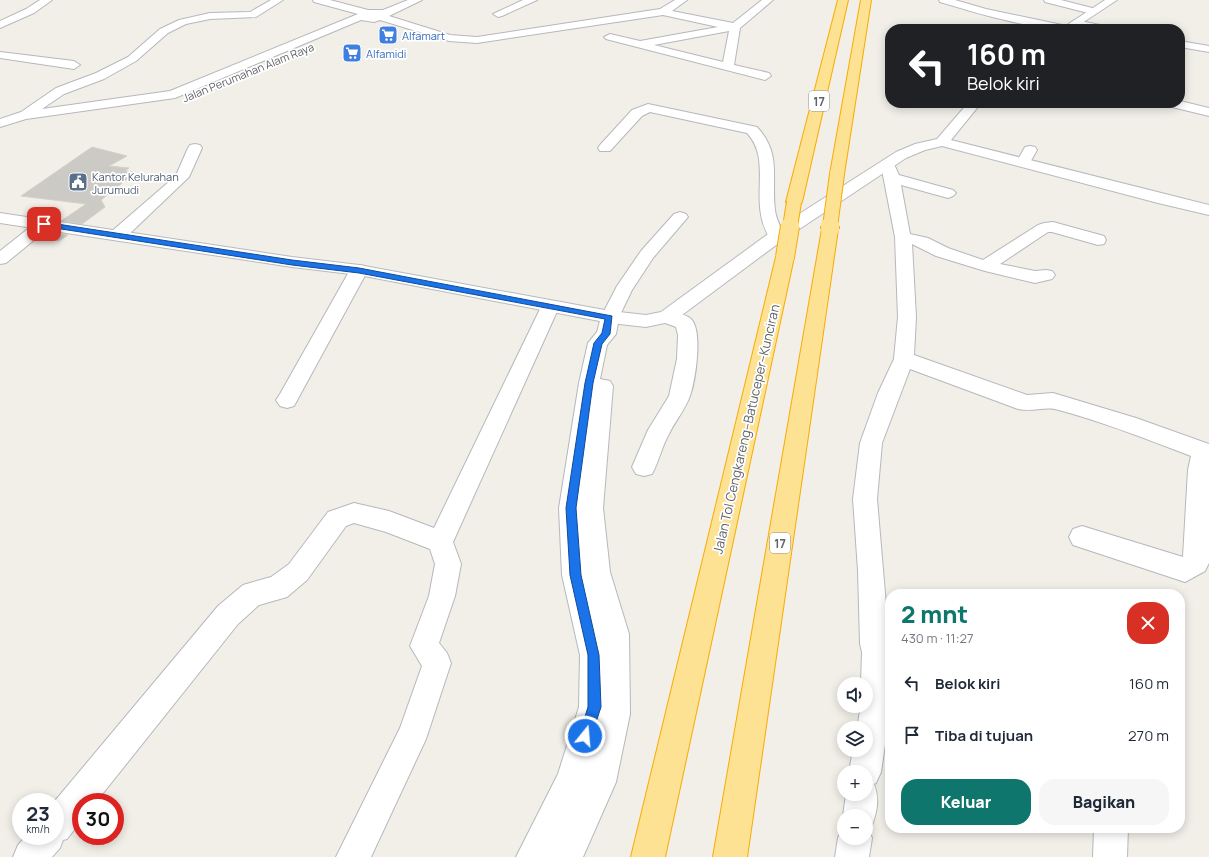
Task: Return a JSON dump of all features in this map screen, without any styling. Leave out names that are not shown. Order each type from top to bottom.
[{"type":"highway","name":"Jalan Tol Cengkareng–Batuceper–Kunciran","points":[[648,857],[781,246],[794,202],[843,0]]},
{"type":"highway","name":"17","points":[[730,857],[830,229],[837,174],[866,0]]},
{"type":"street","points":[[0,25],[30,11],[47,0]]},
{"type":"street","points":[[209,11],[252,15],[278,0]]},
{"type":"street","points":[[318,0],[375,15],[449,38],[464,40],[663,12],[736,28]]},
{"type":"street","name":"Jalan Perumahan Alam Raya","points":[[375,15],[405,0]]},
{"type":"street","name":"Jalan Perumahan Alam Raya","points":[[0,130],[25,122],[177,101],[188,94],[375,15],[417,0]]},
{"type":"street","points":[[498,14],[532,0]]},
{"type":"street","points":[[663,12],[682,0]]},
{"type":"street","points":[[637,45],[736,28],[768,0]]},
{"type":"street","points":[[944,0],[984,12],[1052,24]]},
{"type":"street","points":[[1049,0],[1092,11]]},
{"type":"street","points":[[1073,24],[1112,0]]},
{"type":"street","points":[[24,115],[60,91],[100,76],[132,59],[164,31],[209,11],[224,7]]},
{"type":"street","points":[[728,68],[736,28]]},
{"type":"street","points":[[610,37],[764,76]]},
{"type":"street","points":[[1185,45],[1209,50]]},
{"type":"street","points":[[0,55],[74,65]]},
{"type":"street","name":"Jalan Perumahan Alam Raya","points":[[0,123],[24,115],[188,94]]},
{"type":"street","points":[[1185,106],[1209,112]]},
{"type":"street","points":[[606,148],[637,113],[648,108],[752,130],[759,135],[764,144],[767,163],[767,210],[781,246]]},
{"type":"street","points":[[942,142],[971,108]]},
{"type":"street","points":[[0,218],[292,262],[359,270],[550,307],[608,326],[667,317],[781,246],[890,171],[901,156],[920,147],[942,142],[1026,157],[1209,210]]},
{"type":"street","points":[[118,235],[184,174],[195,148]]},
{"type":"street","points":[[890,171],[948,193]]},
{"type":"street","points":[[867,765],[876,704],[876,652],[874,644],[871,570],[865,499],[871,443],[889,393],[904,359],[907,317],[903,237],[899,224],[890,171]]},
{"type":"street","points":[[533,857],[572,780],[594,707],[594,655],[575,575],[571,508],[589,383],[598,343],[608,326],[624,290],[647,255],[680,217]]},
{"type":"street","points":[[0,259],[44,224]]},
{"type":"street","points":[[985,266],[1044,228],[1053,227],[1098,240]]},
{"type":"street","points":[[903,237],[922,242],[942,252],[985,266],[1035,277],[1046,275]]},
{"type":"street","points":[[287,400],[359,270]]},
{"type":"street","points":[[352,857],[402,760],[432,682],[437,663],[424,646],[442,596],[448,564],[440,542],[550,307]]},
{"type":"street","points":[[644,467],[659,430],[671,414],[680,396],[687,359],[688,335],[684,323],[667,317]]},
{"type":"street","points":[[566,857],[600,782],[615,714],[614,634],[597,572],[591,508],[604,384],[610,344],[608,326]]},
{"type":"street","points":[[904,359],[1026,403],[1037,404],[1044,401],[1053,401],[1206,452],[1200,470],[1196,563],[1185,570],[1082,537]]},
{"type":"street","points":[[64,816],[228,615],[252,594],[278,588],[298,572],[337,519],[354,513],[389,522],[440,542]]},
{"type":"street","points":[[1110,857],[1111,833]]},
{"type":"street","points":[[30,857],[40,845]]},
{"type":"street","points":[[852,857],[854,845]]},
{"type":"building","points":[[92,147],[127,156],[109,166],[129,168],[125,171],[136,172],[101,200],[105,207],[82,224],[61,221],[86,204],[21,196]]},
{"type":"building","points":[[47,232],[68,235],[59,241],[41,237]]},
{"type":"place","name":"Alfamart","points":[[388,35]]},
{"type":"place","name":"Alfamidi","points":[[352,53]]},
{"type":"place","name":"Kantor Kelurahan Jurumudi","points":[[78,182]]},
{"type":"route","points":[[44,224],[292,262],[359,270],[610,318],[606,334],[598,343],[589,383],[571,508],[575,575],[594,655],[594,707],[585,736]]}]
